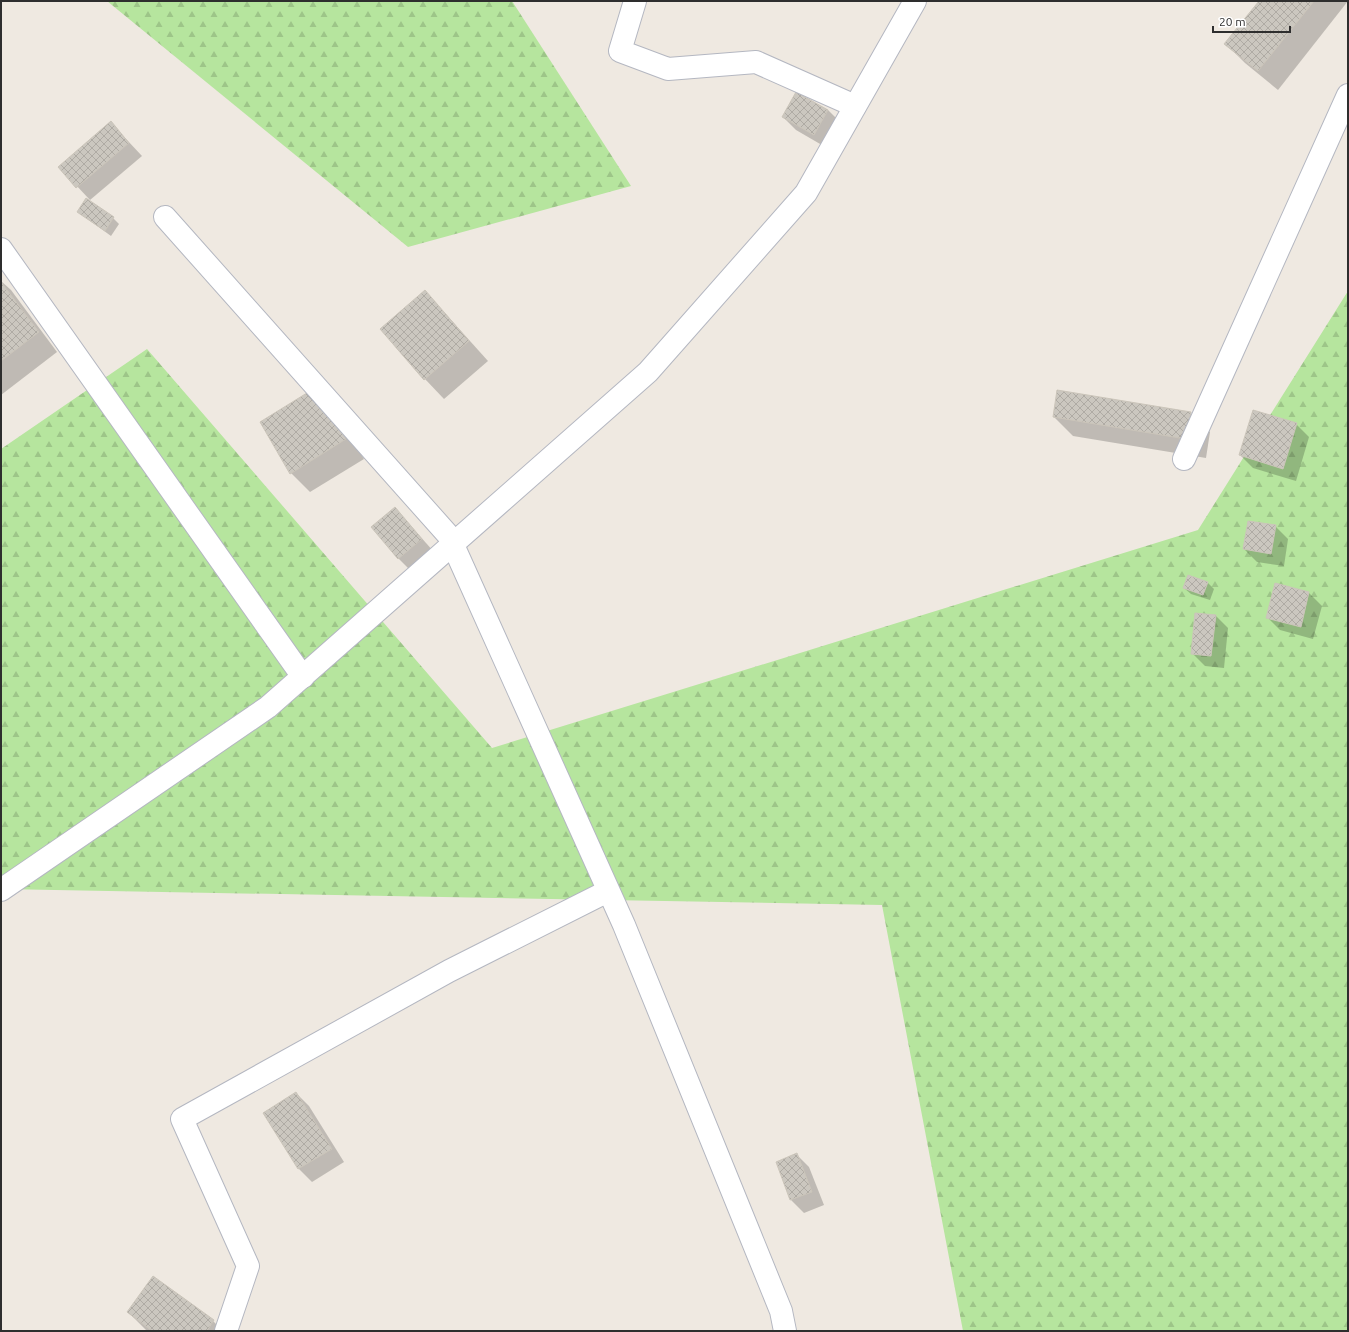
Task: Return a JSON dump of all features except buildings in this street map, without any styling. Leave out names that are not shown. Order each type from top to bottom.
[{"type":"street","points":[[635,1],[620,51],[668,69],[756,62],[855,106]]},
{"type":"street","points":[[1,890],[268,707],[648,372],[806,193],[915,1]]},
{"type":"street","points":[[1184,459],[1348,95]]},
{"type":"street","points":[[165,217],[449,536],[624,925],[781,1312],[785,1331]]},
{"type":"street","points":[[1,249],[303,677]]},
{"type":"street","points":[[226,1331],[248,1266],[182,1119],[449,971],[608,891]]},
{"type":"green space","points":[[107,1],[512,1],[631,186],[408,247]]},
{"type":"green space","points":[[1348,291],[1348,1331],[963,1331],[882,905],[1,889],[1,449],[147,349],[492,748],[1198,530]]}]
